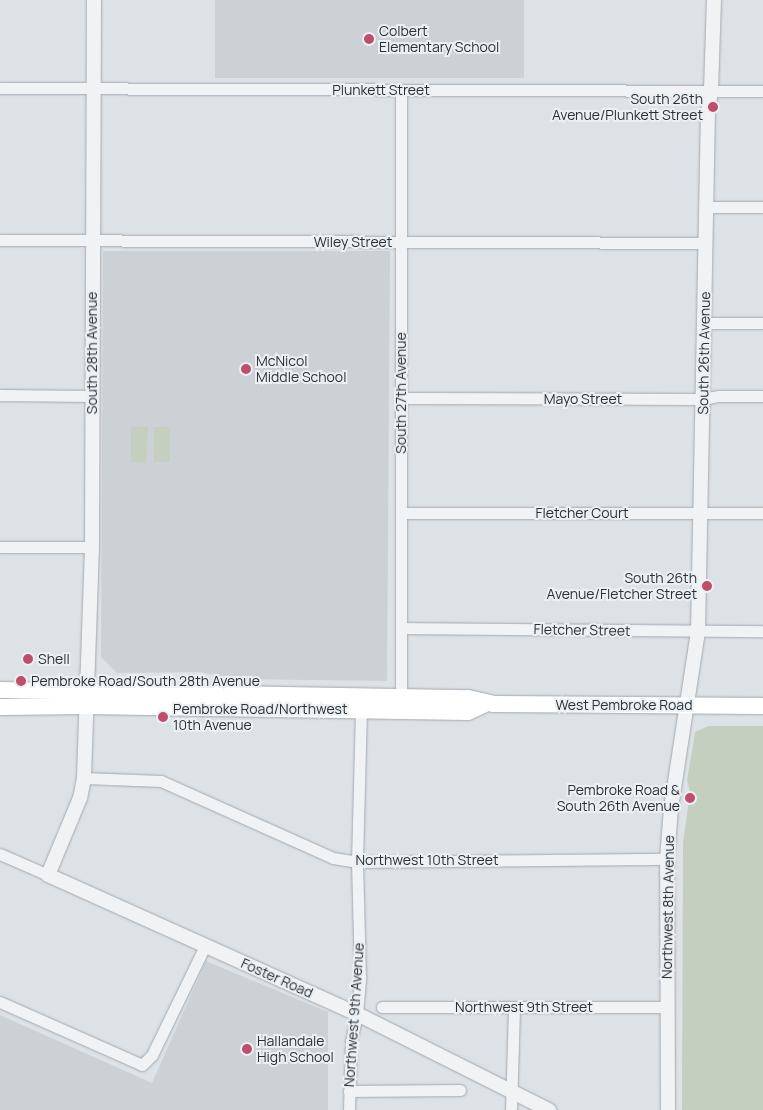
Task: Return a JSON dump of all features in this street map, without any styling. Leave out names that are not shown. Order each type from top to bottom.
[{"type":"main road","name":"West Pembroke Road","points":[[0,690],[87,698],[361,709],[468,712],[485,704]]},
{"type":"main road","name":"West Pembroke Road","points":[[0,707],[87,698],[400,696],[468,698],[485,704],[763,706]]},
{"type":"street","name":"South 28th Avenue","points":[[48,875],[80,798],[84,778],[92,547],[94,0]]},
{"type":"street","name":"South 26th Avenue","points":[[687,705],[698,632],[708,112],[711,90],[714,0]]},
{"type":"street","name":"Plunkett Street","points":[[0,88],[763,91]]},
{"type":"street","name":"South 27th Avenue","points":[[400,696],[402,513],[401,91]]},
{"type":"street","points":[[707,208],[763,208]]},
{"type":"street","name":"Wiley Street","points":[[0,240],[706,243]]},
{"type":"street","points":[[704,323],[763,323]]},
{"type":"street","points":[[0,395],[92,396]]},
{"type":"street","name":"Mayo Street","points":[[402,398],[703,400],[719,396],[763,396]]},
{"type":"street","name":"Fletcher Court","points":[[402,513],[763,514]]},
{"type":"street","points":[[0,547],[92,547]]},
{"type":"street","name":"Fletcher Street","points":[[401,628],[698,632],[763,631]]},
{"type":"street","name":"Northwest 8th Avenue","points":[[668,1110],[666,1007],[667,859],[671,808],[687,705]]},
{"type":"street","name":"Northwest 9th Avenue","points":[[348,1110],[351,1041],[357,1014],[360,976],[358,862],[361,709]]},
{"type":"street","name":"Northwest 10th Street","points":[[84,778],[162,782],[333,858],[358,862],[667,859]]},
{"type":"street","name":"Foster Road","points":[[0,854],[357,1014],[549,1110]]},
{"type":"street","points":[[0,1002],[142,1065],[152,1055],[205,946]]},
{"type":"street","name":"Northwest 9th Street","points":[[382,1007],[666,1007]]},
{"type":"street","points":[[511,1110],[514,1007]]},
{"type":"street","points":[[348,1090],[460,1090]]},
{"type":"shaded area","name":"Colbert Elementary School","points":[[215,0],[524,0],[524,78],[215,78]]},
{"type":"shaded area","name":"McNicol Middle School","points":[[103,251],[390,251],[387,681],[235,679],[200,672],[117,673],[101,657]]},
{"type":"shaded area","name":"Hallandale High School","points":[[206,961],[328,1012],[328,1110],[0,1110],[0,1015],[152,1083]]},
{"type":"green space","points":[[131,427],[148,427],[146,463],[131,462]]},
{"type":"green space","points":[[154,427],[170,427],[170,462],[154,462]]},
{"type":"green space","points":[[709,726],[763,726],[763,1110],[682,1110],[683,843],[690,792],[687,780],[695,732]]},
{"type":"place","name":"Colbert Elementary School","points":[[369,39]]},
{"type":"place","name":"South 26th Avenue/Plunkett Street","points":[[713,107]]},
{"type":"place","name":"McNicol Middle School","points":[[246,369]]},
{"type":"place","name":"South 26th Avenue/Fletcher Street","points":[[707,586]]},
{"type":"place","name":"Shell","points":[[28,659]]},
{"type":"place","name":"Pembroke Road/South 28th Avenue","points":[[21,681]]},
{"type":"place","name":"Pembroke Road/Northwest 10th Avenue","points":[[163,717]]},
{"type":"place","name":"Pembroke Road & South 26th Avenue","points":[[690,798]]},
{"type":"place","name":"Hallandale High School","points":[[247,1049]]}]
